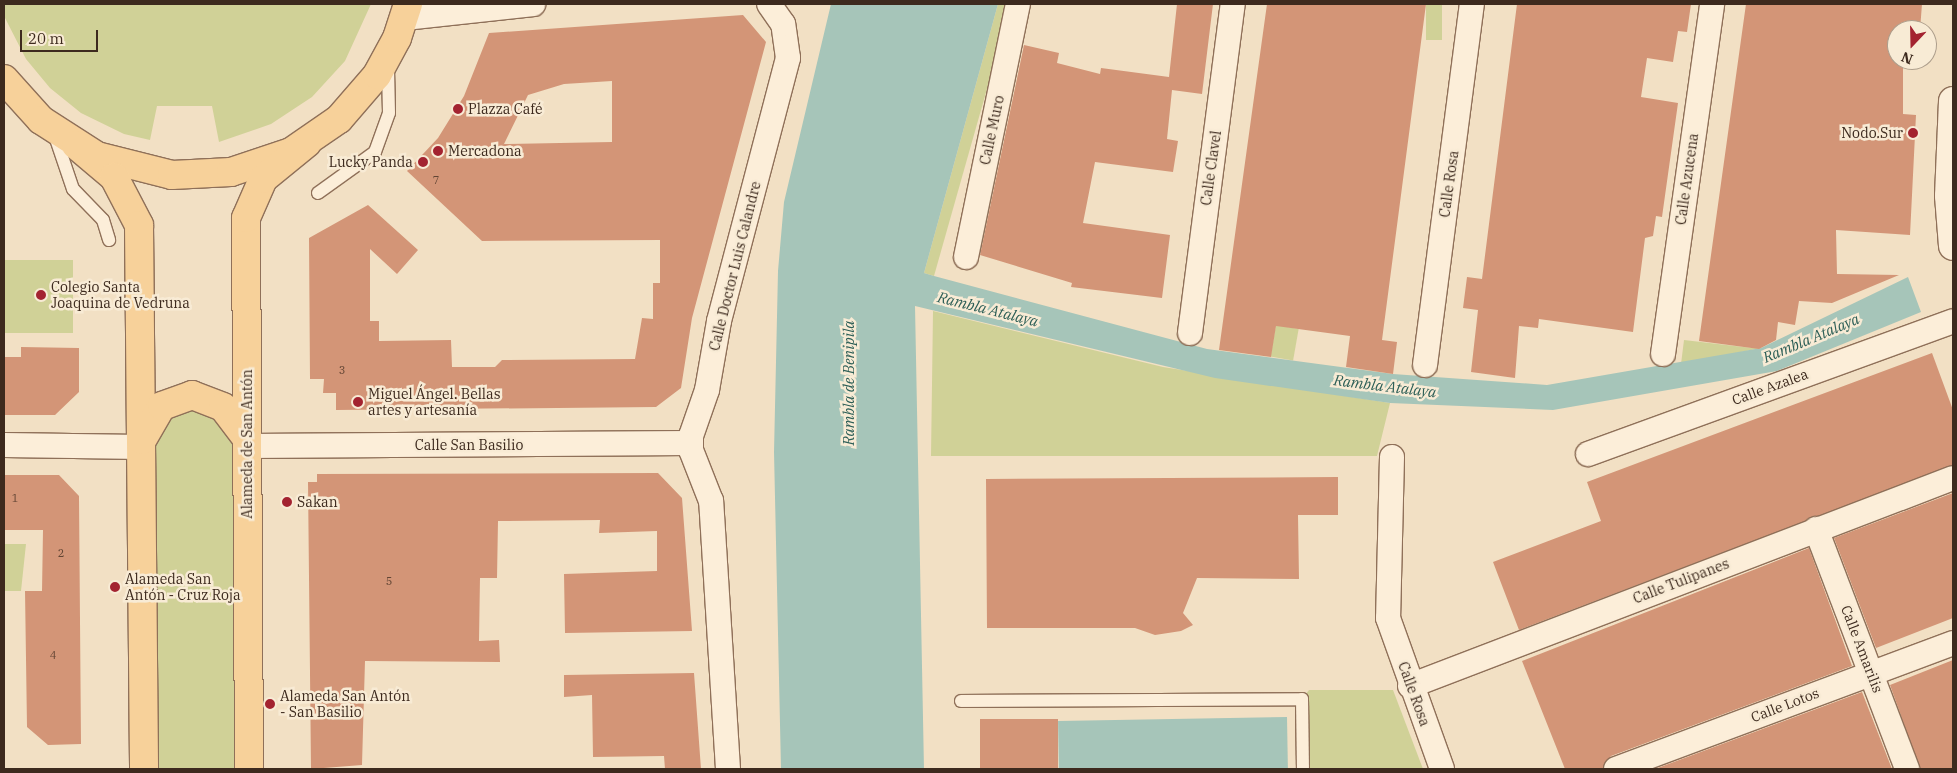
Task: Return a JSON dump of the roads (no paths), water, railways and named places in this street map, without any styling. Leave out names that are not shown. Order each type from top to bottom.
[{"type":"main road","name":"Alameda de San Antón","points":[[249,769],[247,211],[268,174],[353,106],[387,58],[411,8]]},
{"type":"main road","points":[[4,79],[53,130],[76,145],[114,177],[139,225],[144,769]]},
{"type":"main road","points":[[76,145],[138,170],[191,176],[245,169],[307,143]]},
{"type":"main road","points":[[142,444],[162,406],[192,395],[223,407],[247,442]]},
{"type":"street","points":[[411,8],[533,4]]},
{"type":"street","name":"Calle Doctor Luis Calandre","points":[[690,443],[788,58],[783,24],[770,4]]},
{"type":"street","name":"Calle Muro","points":[[966,257],[1018,4]]},
{"type":"street","name":"Calle Clavel","points":[[1190,333],[1233,4]]},
{"type":"street","name":"Calle Rosa","points":[[1425,365],[1472,4]]},
{"type":"street","name":"Calle Azucena","points":[[1663,354],[1712,4]]},
{"type":"street","points":[[1953,101],[1949,196],[1953,246]]},
{"type":"street","name":"Calle Azalea","points":[[1588,454],[1953,321]]},
{"type":"street","name":"Calle San Basilio","points":[[247,442],[690,443]]},
{"type":"street","points":[[690,443],[711,502],[728,769]]},
{"type":"street","points":[[4,445],[142,444]]},
{"type":"street","name":"Calle Rosa","points":[[1392,457],[1388,618],[1410,686],[1442,769]]},
{"type":"street","name":"Calle Tulipanes","points":[[1410,686],[1953,478]]},
{"type":"street","name":"Calle Amarilis","points":[[1816,529],[1907,769]]},
{"type":"street","name":"Calle Lotos","points":[[1616,769],[1953,643]]},
{"type":"lane","points":[[318,193],[375,152],[384,136],[387,58]]},
{"type":"lane","points":[[53,130],[73,189],[103,220],[109,240]]},
{"type":"lane","points":[[961,701],[1302,699],[1303,769]]},
{"type":"water","points":[[831,4],[998,4],[924,273],[934,276],[1207,349],[1393,374],[1547,385],[1761,348],[1908,277],[1921,312],[1777,371],[1553,410],[1390,403],[1215,378],[915,306],[924,769],[781,769],[774,452],[778,271],[784,202]]},
{"type":"water","points":[[1287,717],[1288,769],[1059,769],[1058,721]]},
{"type":"place","name":"Plazza Café","points":[[458,109]]},
{"type":"place","name":"Nodo.Sur","points":[[1913,133]]},
{"type":"place","name":"Mercadona","points":[[438,151]]},
{"type":"place","name":"Lucky Panda","points":[[423,162]]},
{"type":"place","name":"Colegio Santa Joaquina de Vedruna","points":[[41,295]]},
{"type":"place","name":"Miguel Ángel. Bellas artes y artesanía","points":[[358,402]]},
{"type":"place","name":"Sakan","points":[[287,502]]},
{"type":"place","name":"Alameda San Antón - Cruz Roja","points":[[115,587]]},
{"type":"place","name":"Alameda San Antón - San Basilio","points":[[270,704]]},
{"type":"water label","name":"Rambla Atalaya","points":[[988,309]]},
{"type":"water label","name":"Rambla Atalaya","points":[[1811,338]]},
{"type":"water label","name":"Rambla de Benipila","points":[[849,383]]},
{"type":"water label","name":"Rambla Atalaya","points":[[1385,386]]}]
